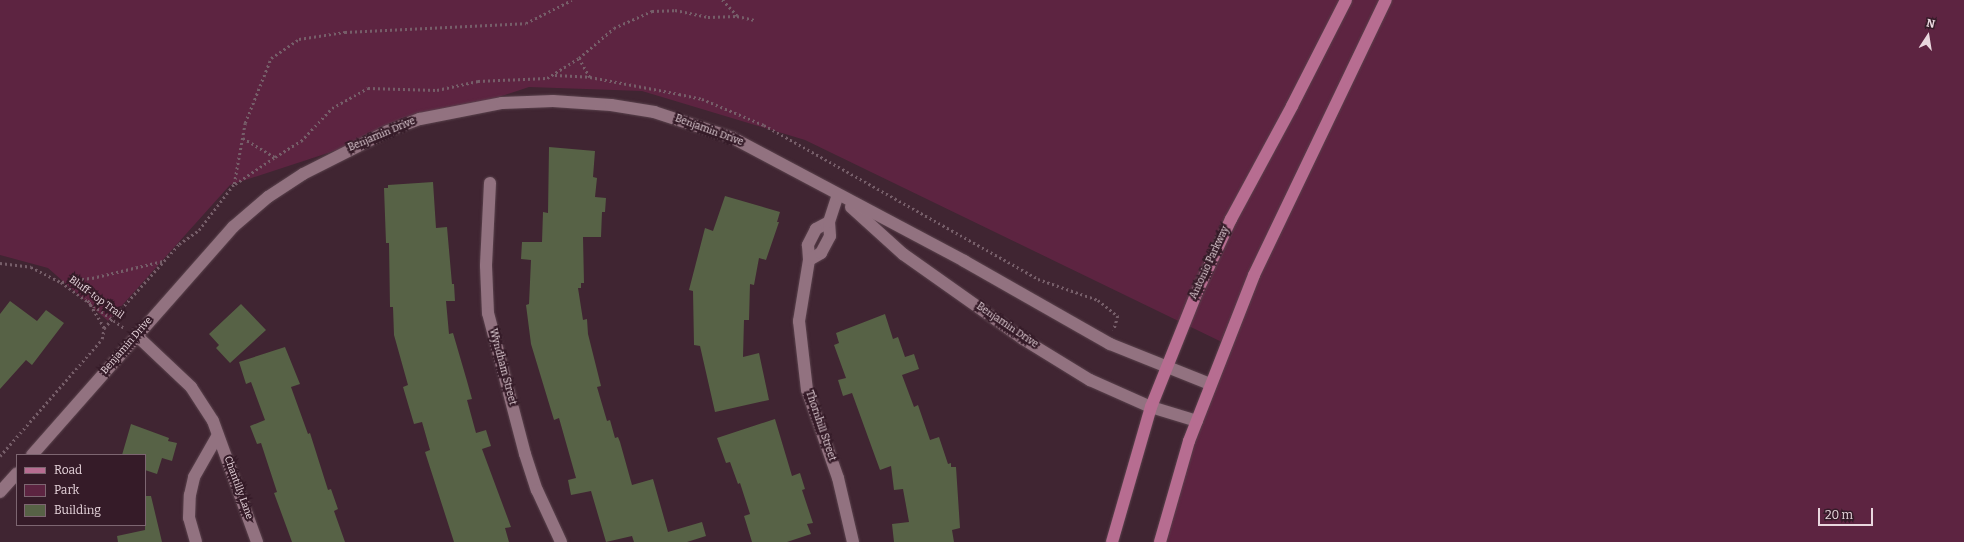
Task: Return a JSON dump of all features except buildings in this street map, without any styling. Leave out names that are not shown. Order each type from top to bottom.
[{"type":"main road","name":"Antonio Parkway","points":[[1112,542],[1151,407],[1166,368],[1230,219],[1292,106],[1346,0]]},
{"type":"main road","points":[[1160,542],[1197,421],[1210,384],[1254,275],[1386,0]]},
{"type":"main road","name":"Benjamin Drive","points":[[33,454],[136,335],[233,227],[268,197],[303,174],[350,148],[420,119],[456,110],[502,103],[553,101],[611,105],[654,112],[733,138],[964,261],[1110,344],[1166,368],[1210,384]]},
{"type":"main road","name":"Wyndham Street","points":[[490,183],[486,266],[488,313],[525,454],[537,490],[562,542]]},
{"type":"main road","name":"Benjamin Drive","points":[[838,195],[903,254],[1024,339],[1090,380],[1151,407],[1197,421]]},
{"type":"main road","name":"Thornhill Street","points":[[838,195],[829,222],[830,236],[821,253],[809,260],[799,321],[807,390],[838,478],[853,542]]},
{"type":"main road","name":"Chantilly Lane","points":[[136,335],[191,387],[213,421],[257,542]]},
{"type":"main road","points":[[196,542],[189,518],[190,495],[194,477],[218,435]]},
{"type":"main road","points":[[0,492],[16,474]]},
{"type":"path","points":[[234,184],[245,123],[271,58],[299,39],[345,32],[526,23],[572,0]]},
{"type":"path","points":[[722,0],[737,16]]},
{"type":"path","points":[[0,456],[102,339],[104,328],[110,319],[179,244],[199,230],[234,184],[301,142],[332,108],[368,88],[437,90],[478,81],[547,78],[579,58],[614,28],[652,11],[675,10],[708,17],[737,16],[755,20]]},
{"type":"path","points":[[579,58],[590,77]]},
{"type":"path","points":[[243,138],[275,157]]},
{"type":"path","points":[[61,282],[92,278],[164,261]]},
{"type":"path","name":"Bluff-top Trail","points":[[0,263],[31,267],[61,282],[86,298],[110,319],[136,335]]},
{"type":"path","points":[[86,298],[104,328]]},
{"type":"green space","points":[[0,0],[1964,0],[1964,542],[1153,542],[1230,346],[805,140],[642,91],[529,87],[230,185],[108,321],[48,268],[0,255]]}]
